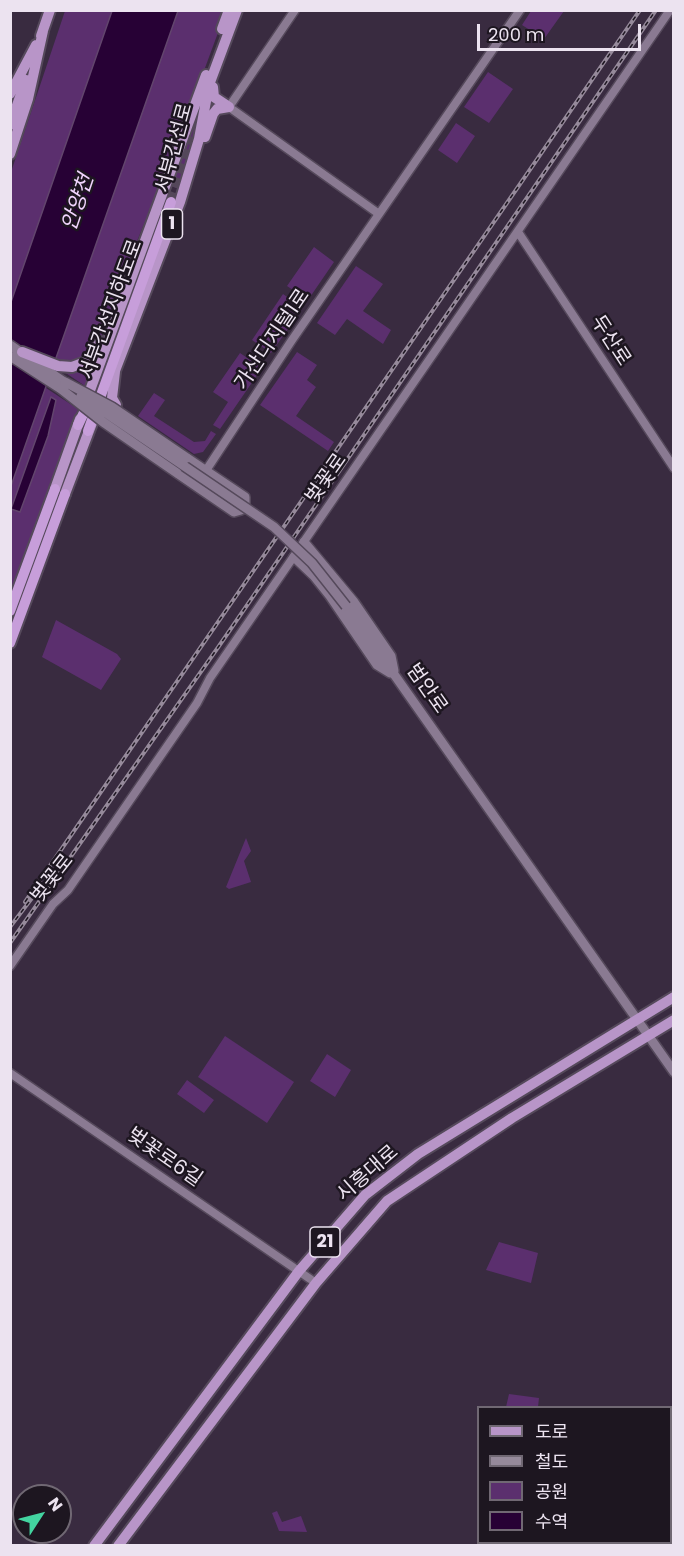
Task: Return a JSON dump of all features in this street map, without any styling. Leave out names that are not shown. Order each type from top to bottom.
[{"type":"highway","name":"서부간선지하도로","points":[[83,428],[168,201]]},
{"type":"highway","name":"1","points":[[10,611],[60,491]]},
{"type":"highway","name":"1","points":[[10,643],[60,491]]},
{"type":"main road","points":[[10,125],[50,10]]},
{"type":"main road","points":[[229,107],[213,97],[212,91],[234,12]]},
{"type":"main road","name":"서부간선로","points":[[83,428],[115,372],[187,182],[209,85],[234,12]]},
{"type":"main road","name":"서부간선로","points":[[60,491],[155,208],[234,12]]},
{"type":"main road","points":[[10,94],[43,31]]},
{"type":"main road","points":[[10,154],[25,108],[43,31]]},
{"type":"main road","points":[[187,182],[213,114],[218,109],[229,107]]},
{"type":"main road","points":[[22,352],[58,366],[72,367],[88,361],[97,349],[155,208]]},
{"type":"main road","name":"범안로","points":[[10,345],[63,385]]},
{"type":"main road","name":"범안로","points":[[10,356],[81,396],[274,527],[312,563],[346,606],[674,1072]]},
{"type":"main road","points":[[115,372],[112,398],[116,405]]},
{"type":"main road","points":[[63,385],[112,407],[245,497],[241,510],[234,512],[103,422],[63,385]]},
{"type":"main road","points":[[304,542],[354,602],[391,656],[395,676]]},
{"type":"main road","points":[[294,557],[315,576],[377,665],[395,676]]},
{"type":"main road","name":"시흥대로","points":[[94,1545],[298,1271],[365,1195],[418,1154],[674,996]]},
{"type":"main road","name":"시흥대로","points":[[118,1545],[316,1283],[387,1201],[512,1118],[674,1020]]},
{"type":"street","points":[[295,10],[229,107],[379,214]]},
{"type":"street","name":"가산디지털1로","points":[[196,486],[520,10]]},
{"type":"street","name":"벚꽃로","points":[[10,966],[53,903],[79,874],[670,10]]},
{"type":"street","name":"두산로","points":[[518,232],[674,468]]},
{"type":"street","name":"벚꽃로6길","points":[[10,1073],[316,1283]]},
{"type":"green space","points":[[65,11],[226,11],[181,133],[120,283],[93,361],[96,363],[88,388],[11,336],[11,172]]},
{"type":"green space","points":[[531,11],[564,11],[544,39],[522,25]]},
{"type":"green space","points":[[488,72],[513,89],[489,123],[464,107]]},
{"type":"green space","points":[[202,102],[202,108],[181,190],[167,184]]},
{"type":"green space","points":[[456,123],[475,136],[457,163],[438,150]]},
{"type":"green space","points":[[314,247],[334,262],[308,300],[287,286]]},
{"type":"green space","points":[[356,266],[383,284],[363,311],[391,330],[383,344],[347,319],[335,335],[317,323]]},
{"type":"green space","points":[[283,294],[303,308],[271,353],[252,340]]},
{"type":"green space","points":[[297,352],[317,365],[307,380],[316,387],[296,416],[334,442],[328,451],[260,405]]},
{"type":"green space","points":[[240,353],[262,368],[220,429],[213,425],[228,402],[213,392]]},
{"type":"green space","points":[[11,365],[78,409],[11,595]]},
{"type":"green space","points":[[154,393],[165,400],[154,416],[194,442],[205,441],[211,431],[216,434],[203,452],[194,454],[138,416]]},
{"type":"green space","points":[[56,620],[117,654],[121,659],[101,690],[42,657]]},
{"type":"green space","points":[[246,838],[251,851],[244,861],[251,882],[229,889],[226,887]]},
{"type":"green space","points":[[225,1036],[294,1082],[267,1123],[198,1077]]},
{"type":"green space","points":[[327,1054],[351,1070],[335,1097],[310,1081]]},
{"type":"green space","points":[[187,1080],[214,1100],[204,1113],[177,1094]]},
{"type":"green space","points":[[499,1242],[538,1253],[531,1283],[486,1270]]},
{"type":"green space","points":[[509,1394],[539,1398],[538,1406],[506,1406]]},
{"type":"green space","points":[[277,1511],[282,1522],[301,1516],[307,1532],[279,1531],[272,1513]]},
{"type":"water","name":"안양천","points":[[112,11],[178,11],[11,486],[11,302]]},
{"type":"water","points":[[51,397],[56,400],[48,436],[20,512],[11,509]]},
{"type":"tunnel","points":[[171,202],[195,138]]},
{"type":"railway","points":[[25,902],[640,10]]},
{"type":"railway","points":[[10,943],[219,646],[656,10]]},
{"type":"railway","points":[[10,927],[32,898]]}]
